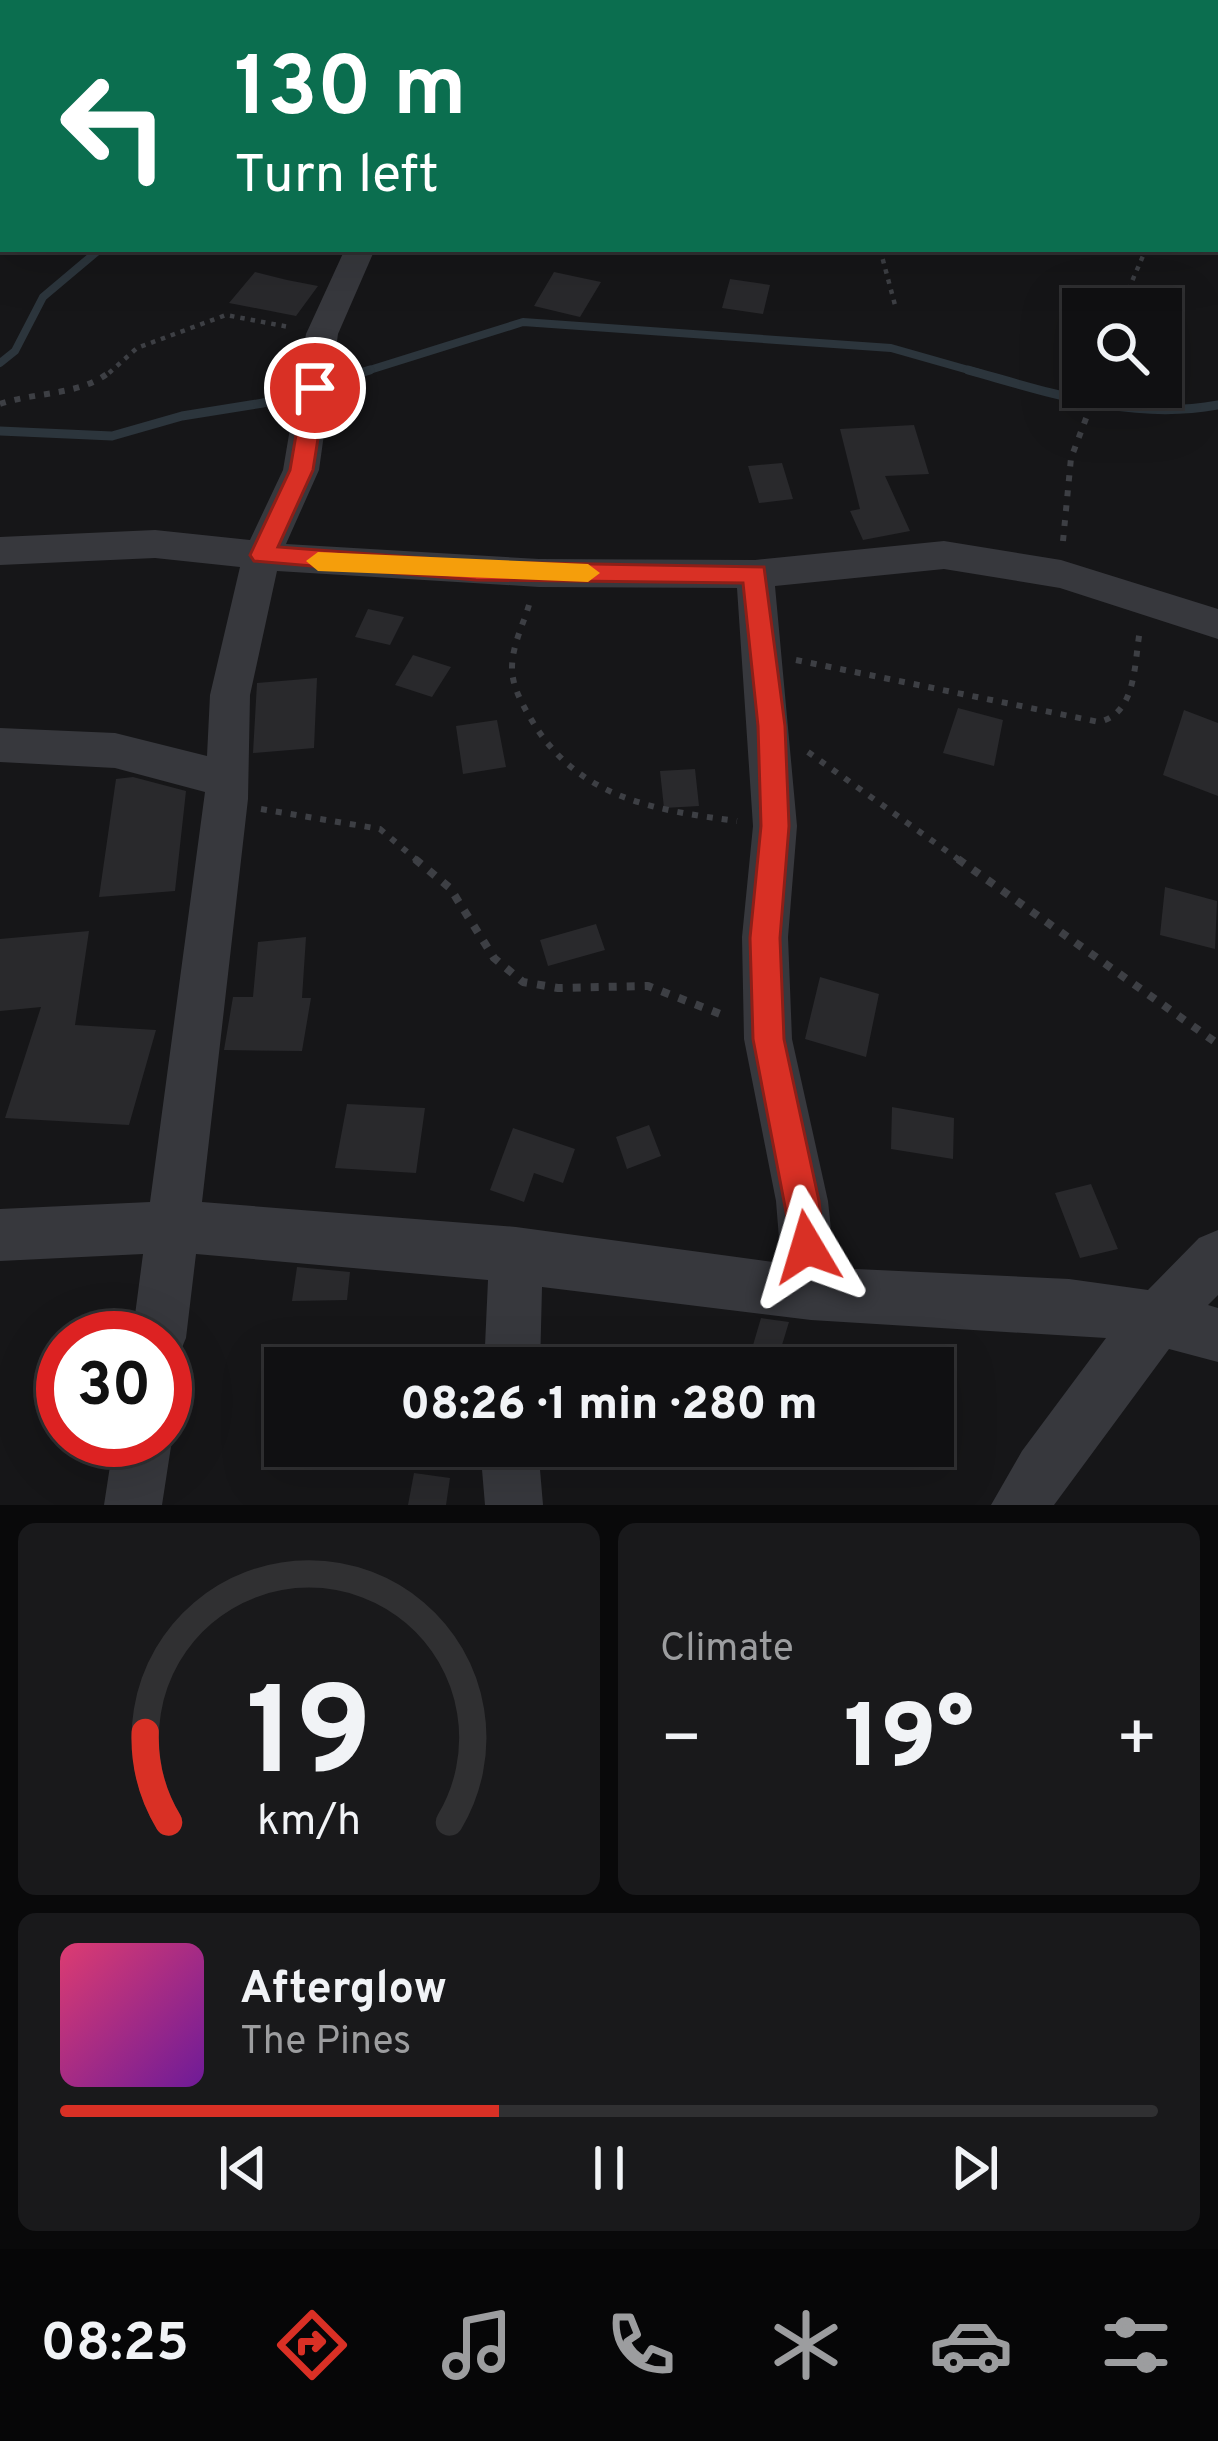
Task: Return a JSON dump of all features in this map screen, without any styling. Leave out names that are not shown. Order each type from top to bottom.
[{"type":"street","points":[[163,1311],[226,791],[230,695],[262,555],[301,470],[322,334],[359,252]]},
{"type":"street","points":[[0,551],[155,544],[339,564],[538,573],[755,574],[944,555],[1061,574],[1218,624]]},
{"type":"street","points":[[755,574],[771,726],[775,826],[765,938],[768,1039],[802,1201],[811,1293]]},
{"type":"street","points":[[0,746],[100,746],[158,756],[226,791]]},
{"type":"street","points":[[0,1234],[177,1224],[516,1253],[811,1293],[1158,1315],[1218,1335]]},
{"type":"street","points":[[513,1347],[516,1253]]},
{"type":"street","points":[[1020,1505],[1065,1434],[1158,1315],[1218,1257]]},
{"type":"street","points":[[133,1505],[139,1467]]},
{"type":"street","points":[[511,1467],[514,1505]]},
{"type":"path","points":[[881,252],[895,305]]},
{"type":"path","points":[[1129,288],[1145,252]]},
{"type":"path","points":[[0,404],[36,392],[87,389],[137,347],[230,314],[322,334]]},
{"type":"path","points":[[1061,574],[1071,458],[1090,408]]},
{"type":"path","points":[[538,573],[512,663],[514,685],[540,737],[571,773],[604,794],[657,813],[775,826]]},
{"type":"path","points":[[763,654],[1099,722],[1115,718],[1126,703],[1146,600]]},
{"type":"path","points":[[771,726],[1218,1043]]},
{"type":"path","points":[[226,791],[285,815],[380,829],[450,888],[494,958],[523,982],[558,988],[647,986],[709,1007],[768,1039]]},
{"type":"building","points":[[255,272],[318,286],[296,316],[229,303]]},
{"type":"building","points":[[554,272],[601,282],[580,317],[534,306]]},
{"type":"building","points":[[730,279],[770,285],[763,314],[722,308]]},
{"type":"building","points":[[914,425],[929,474],[885,476],[910,531],[863,540],[850,511],[860,509],[840,429]]},
{"type":"building","points":[[782,463],[793,499],[759,503],[748,466]]},
{"type":"building","points":[[368,609],[404,617],[390,645],[355,637]]},
{"type":"building","points":[[413,655],[451,667],[432,697],[395,685]]},
{"type":"building","points":[[317,678],[314,748],[253,753],[257,683]]},
{"type":"building","points":[[958,708],[1003,720],[994,766],[943,753]]},
{"type":"building","points":[[1184,710],[1218,723],[1218,796],[1163,775]]},
{"type":"building","points":[[497,720],[506,767],[463,774],[456,726]]},
{"type":"building","points":[[695,769],[699,806],[664,808],[660,771]]},
{"type":"building","points":[[133,777],[186,791],[175,891],[99,897],[116,779]]},
{"type":"building","points":[[1165,887],[1217,901],[1215,949],[1160,935]]},
{"type":"building","points":[[596,924],[605,950],[548,966],[540,940]]},
{"type":"building","points":[[89,931],[75,1025],[156,1030],[129,1125],[5,1118],[41,1007],[0,1011],[0,939]]},
{"type":"building","points":[[306,937],[302,998],[311,998],[302,1051],[224,1050],[233,997],[253,997],[258,942]]},
{"type":"building","points":[[820,977],[879,994],[866,1057],[805,1039]]},
{"type":"building","points":[[347,1104],[425,1108],[416,1173],[335,1168]]},
{"type":"building","points":[[892,1107],[954,1118],[953,1159],[891,1149]]},
{"type":"building","points":[[649,1125],[661,1156],[627,1169],[616,1137]]},
{"type":"building","points":[[513,1128],[575,1149],[563,1183],[534,1173],[524,1202],[490,1190]]},
{"type":"building","points":[[1091,1184],[1118,1249],[1080,1258],[1055,1193]]},
{"type":"building","points":[[297,1267],[350,1272],[347,1300],[292,1301]]},
{"type":"building","points":[[761,1318],[789,1322],[781,1347],[753,1347]]},
{"type":"building","points":[[414,1473],[450,1478],[446,1505],[408,1505]]},
{"type":"waterway","points":[[0,363],[15,351],[43,297],[96,252]]},
{"type":"waterway","points":[[360,373],[523,322],[891,348],[976,372]]},
{"type":"waterway","points":[[0,431],[112,436],[182,416],[263,403],[370,370]]},
{"type":"waterway","points":[[968,370],[976,372]]},
{"type":"waterway","points":[[976,372],[1123,407],[1154,410],[1218,405]]},
{"type":"slow traffic","points":[[318,561],[588,573]]},
{"type":"route","points":[[315,388],[301,470],[262,555],[476,571],[755,574],[771,726],[775,826],[765,938],[768,1039],[807,1247]]}]
